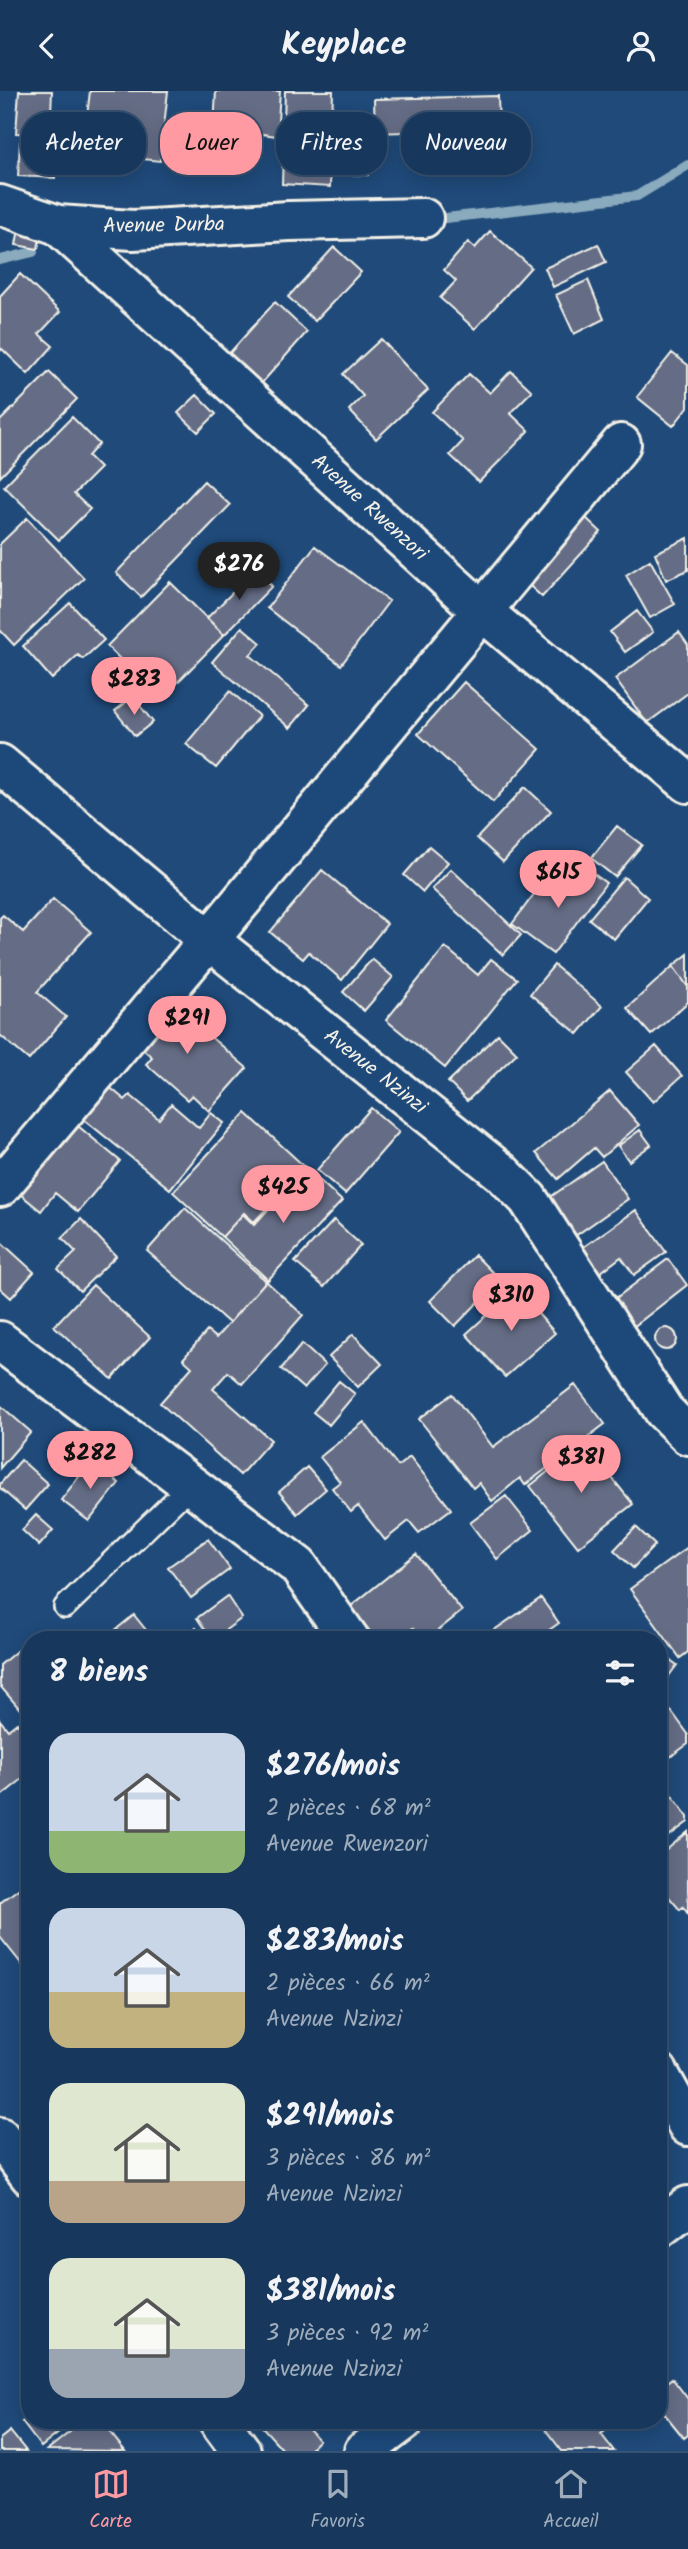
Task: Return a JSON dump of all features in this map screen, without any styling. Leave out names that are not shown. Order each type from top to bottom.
[{"type":"street","name":"Avenue Durba","points":[[0,205],[58,225],[133,230],[289,221],[423,218]]},
{"type":"street","name":"Avenue Rwenzori","points":[[58,225],[482,611],[688,783]]},
{"type":"street","points":[[0,1187],[621,444]]},
{"type":"street","name":"Avenue Nzinzi","points":[[0,764],[209,940],[502,1172],[528,1199],[664,1411],[688,1435]]},
{"type":"street","points":[[0,1341],[298,1566],[344,1631]]},
{"type":"street","points":[[670,2072],[688,2126]]},
{"type":"street","points":[[0,2137],[21,2164]]},
{"type":"street","points":[[667,2221],[688,2206]]},
{"type":"street","points":[[225,2429],[241,2451]]},
{"type":"street","points":[[364,2451],[393,2429]]},
{"type":"lane","points":[[65,1607],[192,1484]]},
{"type":"building","points":[[19,91],[52,91],[51,112],[21,112],[21,133],[16,133]]},
{"type":"building","points":[[90,91],[168,91],[166,112],[160,112],[160,161],[146,159],[146,112],[88,112]]},
{"type":"building","points":[[216,91],[280,91],[279,112],[276,112],[276,136],[262,134],[262,112],[215,112]]},
{"type":"building","points":[[285,91],[333,91],[332,112],[284,112]]},
{"type":"building","points":[[498,96],[498,112],[401,112],[401,132],[387,133],[387,112],[374,112],[374,99]]},
{"type":"building","points":[[20,142],[21,175],[55,175],[55,178],[18,176]]},
{"type":"building","points":[[282,175],[330,175],[330,187],[282,184]]},
{"type":"building","points":[[20,223],[42,227],[38,249],[16,245]]},
{"type":"building","points":[[490,231],[531,267],[475,329],[440,298],[456,281],[444,270],[468,242],[475,248]]},
{"type":"building","points":[[598,244],[606,262],[553,287],[545,268]]},
{"type":"building","points":[[334,247],[361,272],[315,321],[288,297]]},
{"type":"building","points":[[20,274],[60,312],[39,334],[53,346],[28,374],[2,349],[0,351],[0,296]]},
{"type":"building","points":[[588,280],[604,319],[574,334],[556,295]]},
{"type":"building","points":[[275,302],[307,332],[252,394],[219,365]]},
{"type":"building","points":[[381,339],[428,390],[376,439],[349,410],[363,396],[343,374]]},
{"type":"building","points":[[672,353],[688,365],[688,407],[673,426],[637,397]]},
{"type":"building","points":[[511,371],[532,391],[510,413],[529,431],[479,482],[450,455],[463,441],[432,412],[469,374],[490,393]]},
{"type":"building","points":[[49,372],[77,399],[0,477],[0,421]]},
{"type":"building","points":[[197,395],[216,414],[198,432],[178,413]]},
{"type":"building","points":[[72,417],[99,444],[88,456],[100,468],[74,494],[90,509],[59,540],[4,486]]},
{"type":"building","points":[[204,481],[230,505],[141,597],[116,573]]},
{"type":"building","points":[[566,499],[601,532],[542,597],[506,564]]},
{"type":"building","points":[[27,518],[84,578],[14,645],[0,630],[0,544]]},
{"type":"building","points":[[688,538],[688,570],[666,580],[655,553]]},
{"type":"building","points":[[315,546],[389,601],[341,665],[267,608]]},
{"type":"building","points":[[650,560],[675,604],[650,618],[626,575]]},
{"type":"building","points":[[255,570],[272,586],[224,635],[207,618]]},
{"type":"building","points":[[170,582],[224,635],[161,699],[148,686],[141,692],[120,672],[127,666],[107,646]]},
{"type":"building","points":[[70,603],[104,640],[83,659],[78,655],[52,679],[23,646]]},
{"type":"building","points":[[637,611],[653,632],[625,652],[610,632]]},
{"type":"building","points":[[242,627],[261,643],[250,655],[309,705],[290,728],[212,662]]},
{"type":"building","points":[[679,632],[688,645],[688,693],[647,723],[615,679]]},
{"type":"building","points":[[464,682],[540,749],[493,802],[418,734]]},
{"type":"building","points":[[230,691],[259,716],[216,768],[186,744]]},
{"type":"building","points":[[133,697],[153,722],[135,736],[115,711]]},
{"type":"building","points":[[525,787],[551,811],[503,862],[477,838]]},
{"type":"building","points":[[617,826],[642,845],[615,877],[591,858]]},
{"type":"building","points":[[429,846],[448,862],[423,892],[404,875]]},
{"type":"building","points":[[583,866],[606,883],[553,954],[512,924],[543,882],[561,895]]},
{"type":"building","points":[[451,869],[521,935],[503,955],[432,889]]},
{"type":"building","points":[[322,870],[387,924],[342,980],[309,952],[303,959],[270,932]]},
{"type":"building","points":[[624,877],[648,898],[614,939],[589,919]]},
{"type":"building","points":[[53,899],[91,932],[37,992],[66,1017],[29,1060],[0,1035],[0,918],[3,915],[23,932]]},
{"type":"building","points":[[445,947],[478,975],[491,959],[517,979],[445,1068],[386,1020]]},
{"type":"building","points":[[688,954],[688,987],[673,966]]},
{"type":"building","points":[[372,959],[393,977],[364,1011],[343,992]]},
{"type":"building","points":[[554,965],[602,1006],[578,1034],[530,994]]},
{"type":"building","points":[[673,966],[688,987],[688,1002],[651,1035],[627,1008]]},
{"type":"building","points":[[165,998],[247,1068],[209,1111],[192,1095],[187,1100],[146,1064],[152,1057],[130,1038]]},
{"type":"building","points":[[498,1034],[517,1053],[467,1101],[448,1082]]},
{"type":"building","points":[[656,1046],[682,1076],[653,1102],[626,1072]]},
{"type":"building","points":[[96,1076],[125,1100],[130,1095],[159,1119],[171,1104],[199,1128],[211,1113],[224,1123],[170,1189],[70,1108]]},
{"type":"building","points":[[610,1091],[639,1125],[602,1157],[594,1148],[558,1179],[536,1153]]},
{"type":"building","points":[[371,1108],[399,1132],[345,1194],[317,1170]]},
{"type":"building","points":[[246,1113],[305,1167],[254,1222],[244,1213],[222,1237],[173,1192]]},
{"type":"building","points":[[66,1116],[120,1161],[78,1212],[55,1193],[41,1211],[9,1185]]},
{"type":"building","points":[[640,1130],[651,1145],[629,1161],[618,1146]]},
{"type":"building","points":[[602,1161],[628,1199],[575,1236],[549,1198]]},
{"type":"building","points":[[306,1168],[342,1201],[268,1280],[222,1237],[243,1214],[254,1225]]},
{"type":"building","points":[[185,1208],[266,1281],[229,1323],[147,1251]]},
{"type":"building","points":[[636,1210],[666,1252],[634,1275],[621,1257],[593,1278],[575,1253]]},
{"type":"building","points":[[81,1219],[116,1256],[80,1291],[58,1269],[76,1252],[62,1238]]},
{"type":"building","points":[[334,1220],[361,1245],[324,1287],[295,1262]]},
{"type":"building","points":[[0,1241],[34,1272],[11,1298],[0,1288]]},
{"type":"building","points":[[475,1255],[500,1280],[455,1326],[430,1301]]},
{"type":"building","points":[[668,1259],[687,1285],[628,1331],[608,1304]]},
{"type":"building","points":[[266,1281],[303,1315],[242,1384],[228,1372],[213,1389],[271,1440],[240,1475],[160,1403],[192,1367],[183,1359],[207,1331],[216,1338]]},
{"type":"building","points":[[93,1285],[150,1337],[112,1379],[54,1326]]},
{"type":"building","points":[[516,1289],[555,1333],[505,1377],[466,1334]]},
{"type":"building","points":[[666,1328],[674,1331],[677,1339],[674,1347],[666,1350],[658,1347],[655,1339],[658,1331]]},
{"type":"building","points":[[353,1334],[382,1364],[358,1387],[329,1357]]},
{"type":"building","points":[[302,1344],[325,1365],[304,1389],[281,1369]]},
{"type":"building","points":[[339,1381],[355,1394],[329,1425],[313,1412]]},
{"type":"building","points":[[575,1385],[605,1424],[525,1485],[520,1478],[492,1501],[479,1483],[473,1488],[419,1419],[452,1394],[493,1447]]},
{"type":"building","points":[[0,1405],[31,1432],[0,1468]]},
{"type":"building","points":[[364,1422],[398,1466],[410,1457],[451,1509],[419,1533],[409,1521],[385,1540],[358,1506],[351,1512],[332,1488],[340,1482],[320,1457]]},
{"type":"building","points":[[584,1443],[633,1504],[578,1547],[530,1486]]},
{"type":"building","points":[[21,1460],[48,1484],[25,1510],[0,1488],[0,1484]]},
{"type":"building","points":[[91,1461],[119,1483],[89,1521],[61,1500]]},
{"type":"building","points":[[307,1467],[326,1489],[297,1514],[279,1492]]},
{"type":"building","points":[[506,1496],[533,1530],[497,1559],[470,1523]]},
{"type":"building","points":[[36,1515],[53,1530],[39,1546],[22,1530]]},
{"type":"building","points":[[636,1527],[655,1545],[633,1568],[614,1550]]},
{"type":"building","points":[[208,1539],[230,1569],[191,1598],[168,1567]]},
{"type":"building","points":[[688,1547],[688,1652],[680,1658],[667,1640],[667,1631],[660,1631],[630,1589]]},
{"type":"building","points":[[416,1554],[462,1611],[437,1631],[416,1631],[413,1628],[409,1631],[370,1631],[350,1607]]},
{"type":"building","points":[[227,1596],[242,1618],[224,1631],[206,1631],[197,1618]]},
{"type":"building","points":[[541,1598],[559,1623],[548,1631],[493,1631]]},
{"type":"building","points":[[134,1615],[147,1631],[114,1631]]},
{"type":"building","points":[[21,1647],[21,1710],[0,1686],[0,1665]]},
{"type":"building","points":[[667,1658],[677,1665],[667,1678]]},
{"type":"building","points":[[667,1705],[688,1734],[688,1744],[667,1759]]},
{"type":"building","points":[[0,1720],[8,1730],[17,1723],[21,1728],[21,1780],[0,1797]]},
{"type":"building","points":[[667,1788],[688,1817],[688,1822],[667,1837]]},
{"type":"building","points":[[688,1832],[688,1914],[683,1907],[680,1910],[667,1895],[667,1850]]},
{"type":"building","points":[[21,1887],[21,1963],[0,1937],[0,1903]]},
{"type":"building","points":[[672,2378],[688,2399],[688,2435],[684,2438],[667,2417],[667,2382]]},
{"type":"building","points":[[27,2429],[64,2429],[41,2447]]},
{"type":"building","points":[[74,2429],[107,2429],[125,2451],[47,2450]]},
{"type":"building","points":[[264,2429],[309,2429],[319,2440],[308,2451],[284,2451]]},
{"type":"building","points":[[545,2429],[608,2429],[601,2434],[614,2451],[562,2451]]},
{"type":"building","points":[[10,2431],[26,2451],[0,2451],[0,2439]]},
{"type":"waterway","points":[[428,220],[637,196],[688,165]]},
{"type":"waterway","points":[[0,260],[33,252]]}]
